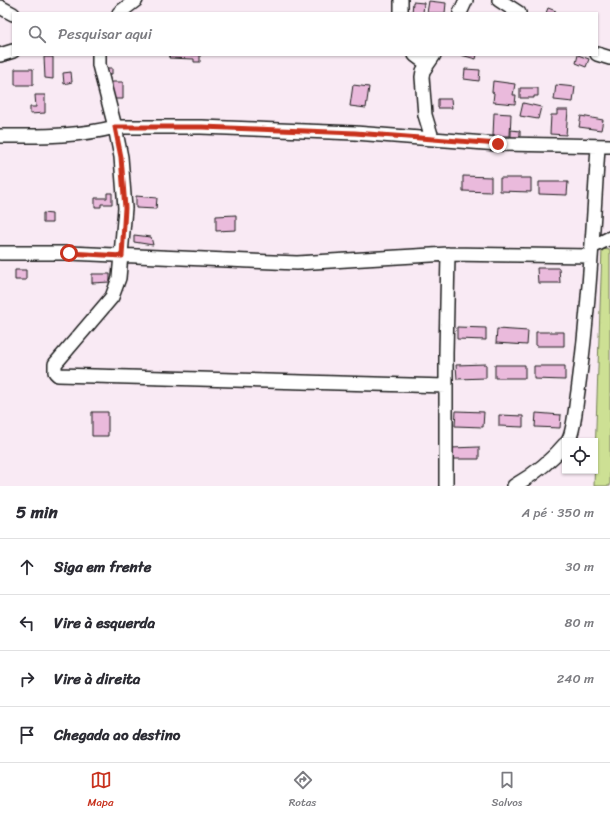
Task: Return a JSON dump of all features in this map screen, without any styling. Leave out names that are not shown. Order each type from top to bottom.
[{"type":"street","points":[[120,12],[136,0]]},
{"type":"street","points":[[401,0],[401,12]]},
{"type":"street","points":[[460,12],[466,0]]},
{"type":"street","points":[[499,0],[517,12]]},
{"type":"street","points":[[0,55],[12,51]]},
{"type":"street","points":[[598,54],[610,58]]},
{"type":"street","points":[[99,56],[99,65],[121,157],[125,208],[122,256],[119,278],[112,297],[55,364],[54,372],[56,374],[446,386]]},
{"type":"street","points":[[419,56],[430,59],[423,71],[422,77],[425,115],[432,138]]},
{"type":"street","points":[[0,136],[58,136],[115,127],[202,127],[355,133],[498,144],[604,146],[591,251],[585,341],[575,412],[570,438]]},
{"type":"street","points":[[0,253],[49,253],[297,263],[448,254],[591,251],[610,238]]},
{"type":"street","points":[[446,486],[448,254]]},
{"type":"street","points":[[514,486],[541,468],[562,448]]},
{"type":"green space","points":[[602,249],[610,250],[610,486],[594,486],[594,474],[598,474],[598,438],[596,438]]},
{"type":"building","points":[[429,1],[446,3],[445,12],[427,12]]},
{"type":"building","points":[[413,2],[424,3],[423,12],[412,12]]},
{"type":"building","points":[[548,8],[556,11],[556,12],[546,12]]},
{"type":"building","points":[[170,56],[200,56],[200,62],[194,62],[194,59],[169,58]]},
{"type":"building","points":[[465,56],[477,56],[476,59]]},
{"type":"building","points":[[578,56],[589,59],[586,67],[576,63]]},
{"type":"building","points":[[44,57],[53,57],[53,79],[45,78]]},
{"type":"building","points":[[106,68],[112,68],[112,74],[106,74]]},
{"type":"building","points":[[15,69],[33,69],[33,85],[15,85]]},
{"type":"building","points":[[465,69],[480,70],[479,81],[464,79]]},
{"type":"building","points":[[71,72],[72,82],[64,84],[63,73]]},
{"type":"building","points":[[493,81],[515,84],[513,95],[516,95],[515,104],[493,102]]},
{"type":"building","points":[[112,82],[123,82],[123,99],[112,99]]},
{"type":"building","points":[[353,85],[369,87],[366,108],[350,106]]},
{"type":"building","points":[[556,85],[575,87],[573,102],[554,100]]},
{"type":"building","points":[[520,88],[538,88],[538,96],[534,96],[534,98],[520,98]]},
{"type":"building","points":[[35,95],[45,95],[45,113],[30,114],[30,107],[36,107]]},
{"type":"building","points":[[438,99],[451,99],[452,108],[438,108]]},
{"type":"building","points":[[523,103],[541,107],[538,119],[520,116]]},
{"type":"building","points":[[557,110],[568,110],[566,135],[550,134],[551,115],[557,115]]},
{"type":"building","points":[[494,113],[511,114],[510,136],[493,136]]},
{"type":"building","points":[[581,116],[603,120],[601,130],[579,127]]},
{"type":"building","points":[[511,130],[520,131],[520,143],[511,143]]},
{"type":"building","points":[[463,176],[491,177],[491,192],[463,191]]},
{"type":"building","points":[[500,178],[531,178],[531,192],[500,191]]},
{"type":"building","points":[[539,182],[568,182],[567,195],[539,194]]},
{"type":"building","points":[[107,193],[112,193],[112,204],[101,204],[101,207],[95,207],[95,198],[107,198]]},
{"type":"building","points":[[136,196],[157,198],[156,209],[136,208]]},
{"type":"building","points":[[43,213],[52,214],[52,223],[43,223]]},
{"type":"building","points":[[236,215],[236,230],[216,231],[216,216]]},
{"type":"building","points":[[134,235],[151,237],[153,245],[134,242]]},
{"type":"building","points":[[537,268],[559,268],[560,283],[538,283]]},
{"type":"building","points":[[15,270],[26,270],[26,280],[15,280]]},
{"type":"building","points":[[92,274],[110,274],[110,282],[92,283]]},
{"type":"building","points":[[457,327],[486,328],[486,340],[457,339]]},
{"type":"building","points":[[497,329],[528,331],[527,345],[496,343]]},
{"type":"building","points":[[536,332],[564,332],[564,346],[536,346]]},
{"type":"building","points":[[486,364],[486,378],[457,379],[456,365]]},
{"type":"building","points":[[495,365],[525,365],[525,378],[495,378]]},
{"type":"building","points":[[534,366],[565,366],[565,380],[534,379]]},
{"type":"building","points":[[456,411],[484,412],[483,427],[455,426]]},
{"type":"building","points":[[92,412],[108,412],[108,436],[92,436]]},
{"type":"building","points":[[536,413],[561,415],[560,428],[535,427]]},
{"type":"building","points":[[499,415],[523,416],[523,427],[499,426]]},
{"type":"building","points":[[479,447],[479,459],[452,459],[451,448]]},
{"type":"route","points":[[69,253],[98,256],[122,256],[125,208],[121,157],[115,127],[202,127],[355,133],[498,144]]}]
